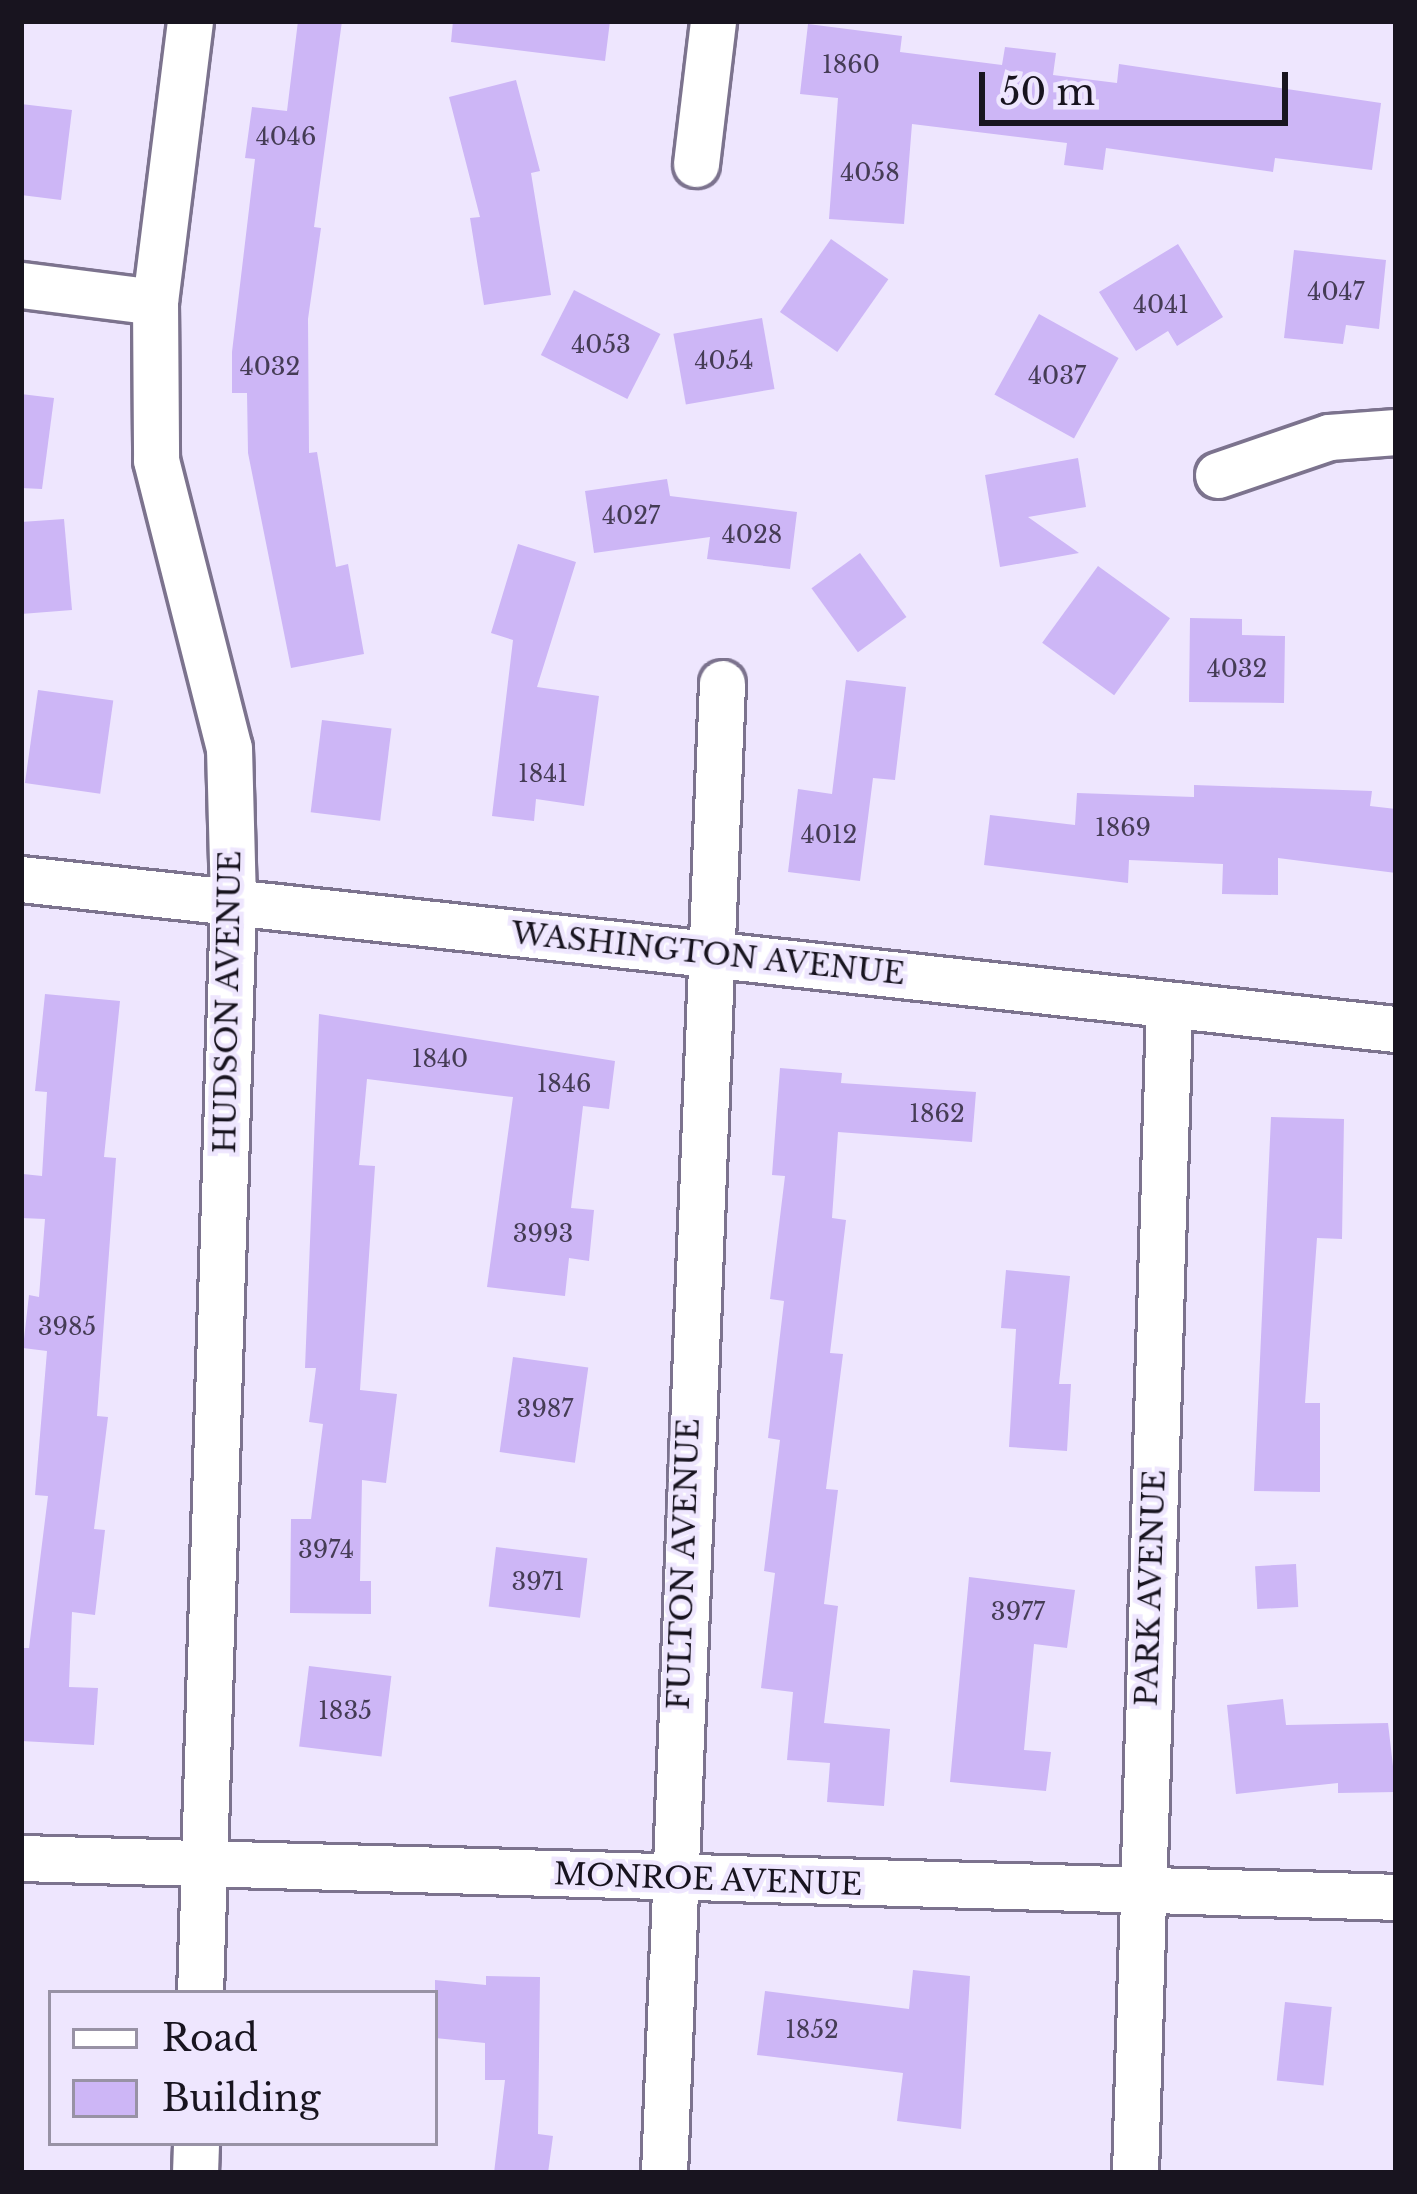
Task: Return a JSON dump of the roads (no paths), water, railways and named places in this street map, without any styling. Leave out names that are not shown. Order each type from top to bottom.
[{"type":"street","name":"HUDSON AVENUE","points":[[190,21],[155,302],[156,460],[229,748],[232,902],[200,1990]]},
{"type":"street","points":[[696,164],[713,21]]},
{"type":"street","points":[[21,285],[155,302]]},
{"type":"street","points":[[1218,475],[1329,437],[1396,432]]},
{"type":"street","name":"FULTON AVENUE","points":[[664,2173],[706,955],[722,683]]},
{"type":"street","name":"WASHINGTON AVENUE","points":[[21,878],[1396,1029]]},
{"type":"street","name":"PARK AVENUE","points":[[1135,2173],[1168,1004]]},
{"type":"street","name":"MONROE AVENUE","points":[[21,1858],[1396,1898]]}]
